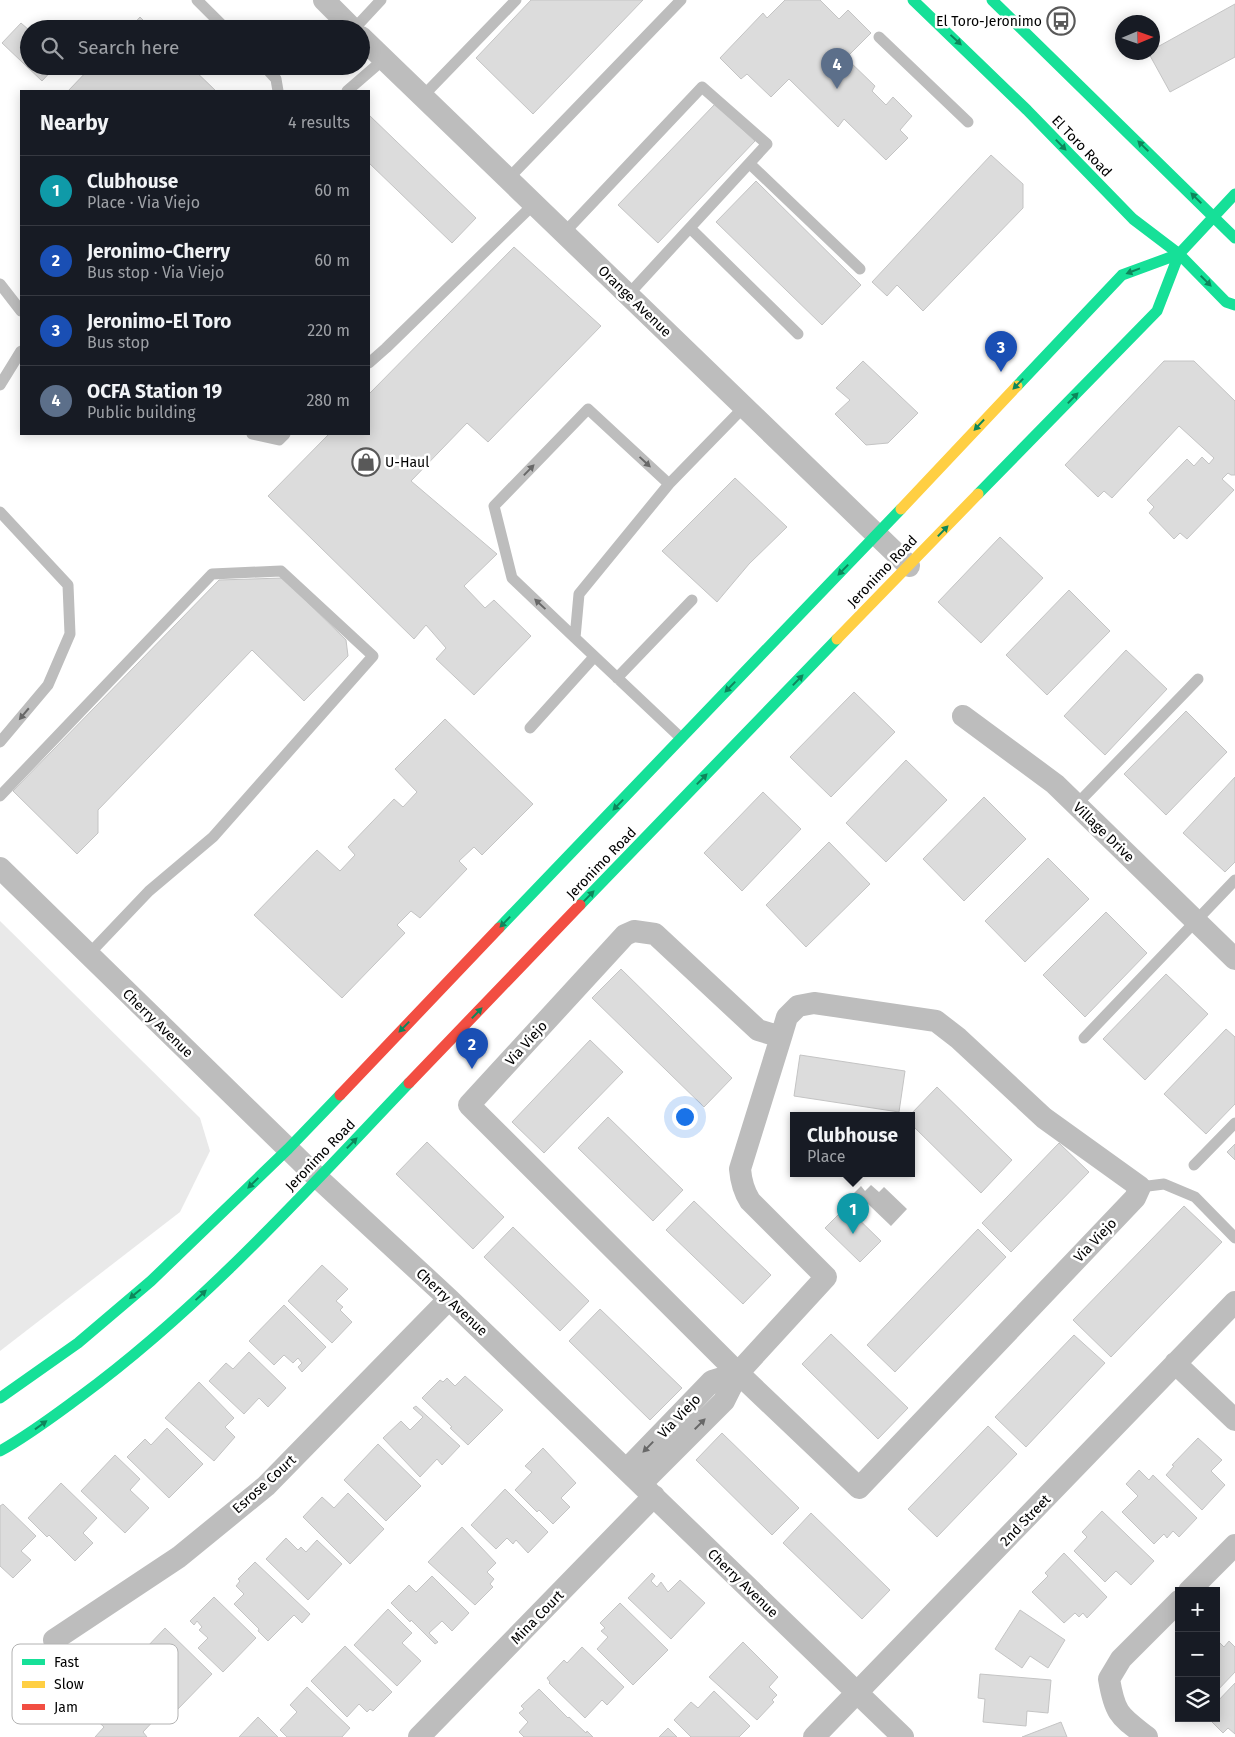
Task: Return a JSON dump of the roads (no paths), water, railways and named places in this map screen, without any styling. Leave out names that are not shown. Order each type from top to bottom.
[{"type":"main road","name":"El Toro Road","points":[[914,0],[1021,103],[1133,219],[1179,254],[1226,302],[1235,305]]},
{"type":"main road","points":[[992,0],[1178,180],[1235,238]]},
{"type":"main road","name":"Jeronimo Road","points":[[0,1452],[25,1437],[113,1372],[165,1328],[262,1237],[1157,311],[1179,254],[1235,194]]},
{"type":"main road","name":"Jeronimo Road","points":[[0,1398],[78,1343],[151,1281],[288,1149],[876,535],[1122,275],[1179,254]]},
{"type":"street","points":[[324,0],[344,20]]},
{"type":"street","name":"Orange Avenue","points":[[370,46],[909,566]]},
{"type":"street","name":"Village Drive","points":[[963,716],[1055,784],[1235,959]]},
{"type":"street","name":"Cherry Avenue","points":[[0,868],[318,1178],[449,1299],[902,1737]]},
{"type":"street","name":"Via Viejo","points":[[781,1037],[758,1030],[655,934],[634,931],[625,935],[470,1105],[738,1373],[859,1488],[1135,1198],[1140,1187]]},
{"type":"street","points":[[738,1373],[826,1277],[750,1201],[744,1193],[741,1181],[740,1169],[787,1017],[798,1006],[814,1003],[936,1021],[958,1038],[1044,1118],[1140,1187]]},
{"type":"street","name":"Esrose Court","points":[[54,1640],[179,1557],[266,1486],[449,1299]]},
{"type":"street","name":"2nd Street","points":[[814,1737],[1235,1302]]},
{"type":"street","points":[[1176,1363],[1235,1420]]},
{"type":"street","name":"Via Viejo","points":[[641,1483],[712,1381],[738,1373]]},
{"type":"street","name":"Mina Court","points":[[419,1737],[641,1483]]},
{"type":"street","points":[[1193,1587],[1235,1545]]},
{"type":"street","points":[[1147,1737],[1120,1715],[1112,1698],[1109,1679],[1122,1659],[1175,1605]]},
{"type":"lane","points":[[197,0],[217,20]]},
{"type":"lane","points":[[362,20],[381,0]]},
{"type":"lane","points":[[423,96],[516,0]]},
{"type":"lane","points":[[508,179],[681,0]]},
{"type":"lane","points":[[879,37],[968,122]]},
{"type":"lane","points":[[370,71],[384,59]]},
{"type":"lane","points":[[272,75],[276,79],[278,90]]},
{"type":"lane","points":[[348,90],[366,75]]},
{"type":"lane","points":[[564,234],[702,87],[767,144],[628,295]]},
{"type":"lane","points":[[750,164],[860,270]]},
{"type":"lane","points":[[370,362],[534,204]]},
{"type":"lane","points":[[690,228],[798,334]]},
{"type":"lane","points":[[0,284],[20,310]]},
{"type":"lane","points":[[0,385],[20,353]]},
{"type":"lane","points":[[575,638],[579,594],[669,484],[744,407]]},
{"type":"lane","points":[[669,484],[588,409],[494,506],[512,578],[681,738]]},
{"type":"lane","points":[[256,435],[278,440],[284,435]]},
{"type":"lane","points":[[0,512],[68,585],[70,634],[48,685],[0,742]]},
{"type":"lane","points":[[0,796],[212,574],[281,571],[373,656],[213,837],[149,890],[88,954]]},
{"type":"lane","points":[[617,678],[692,600]]},
{"type":"lane","points":[[530,728],[594,657]]},
{"type":"lane","points":[[1076,805],[1198,679]]},
{"type":"lane","points":[[1084,1038],[1235,880]]},
{"type":"lane","points":[[1194,1165],[1235,1123]]},
{"type":"lane","points":[[1140,1187],[1164,1184],[1195,1197],[1235,1238]]},
{"type":"place","name":"El Toro-Jeronimo","points":[[1061,21]]},
{"type":"place","name":"OCFA Station 19","points":[[837,89]]},
{"type":"place","name":"Jeronimo-El Toro","points":[[1001,372]]},
{"type":"place","name":"U-Haul","points":[[366,462]]},
{"type":"place","name":"Jeronimo-Cherry","points":[[472,1069]]},
{"type":"place","name":"Clubhouse","points":[[853,1234]]}]
